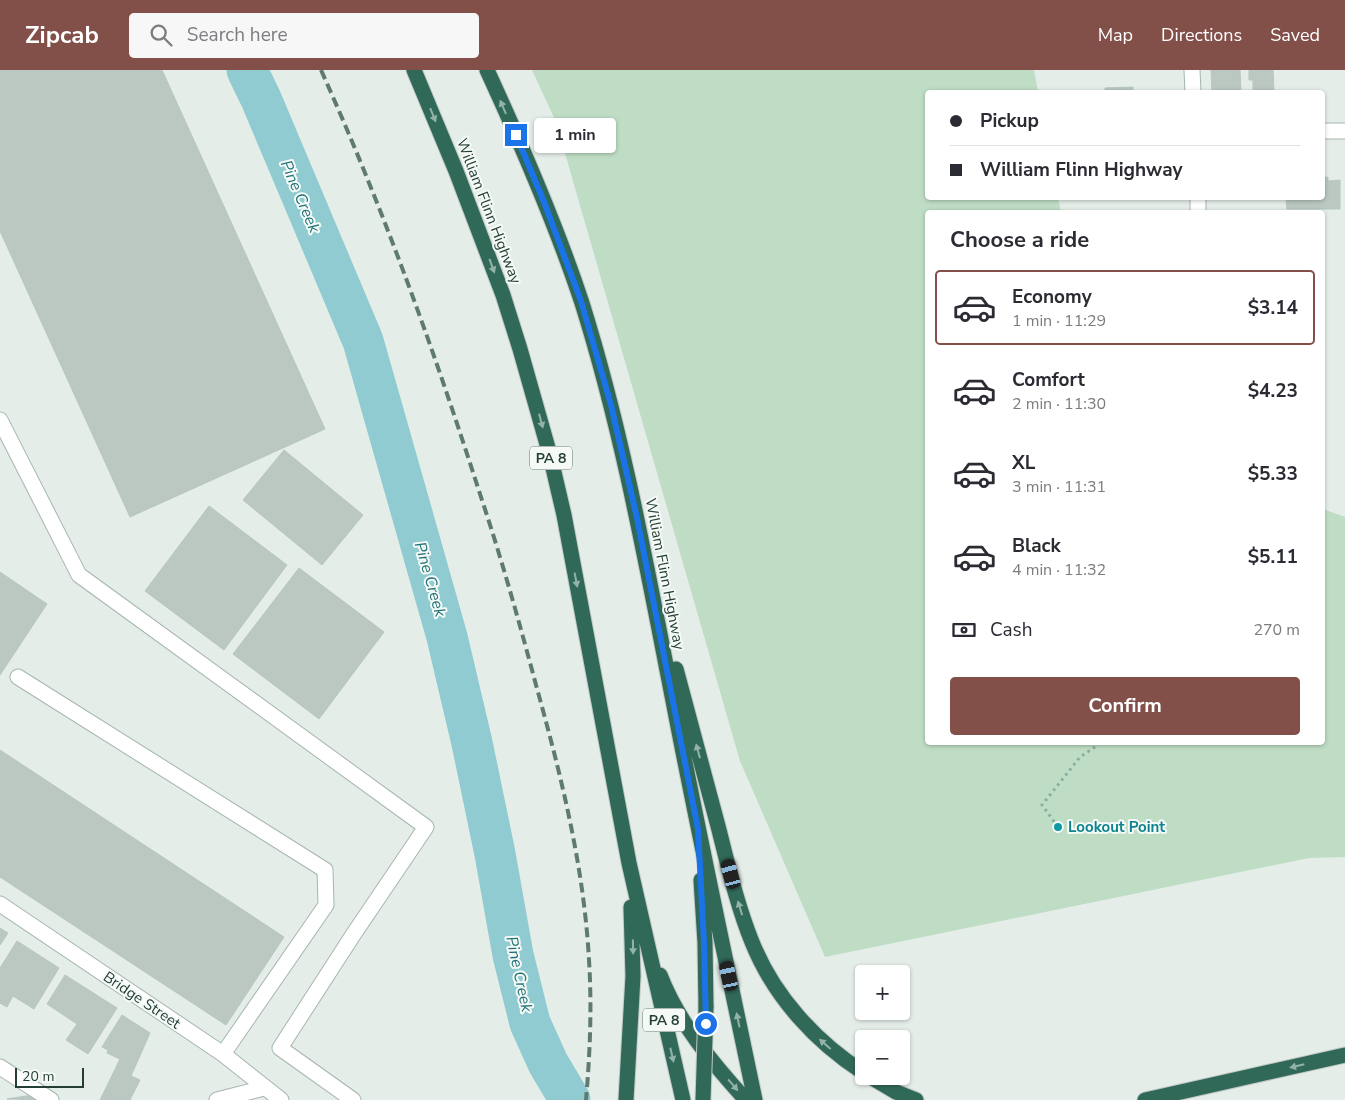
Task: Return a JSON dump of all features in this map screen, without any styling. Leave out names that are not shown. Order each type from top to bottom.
[{"type":"highway","name":"William Flinn Highway","points":[[414,70],[459,179],[503,295],[523,357],[550,455],[565,524],[629,863],[683,1100]]},
{"type":"highway","name":"William Flinn Highway","points":[[487,70],[544,202],[581,301],[611,405],[641,535],[698,829],[755,1100]]},
{"type":"highway","points":[[641,535],[733,883],[753,944],[780,993],[798,1016],[829,1047],[855,1066]]},
{"type":"highway","points":[[698,829],[706,1007],[703,1100]]},
{"type":"highway","points":[[626,1100],[633,976],[629,863]]},
{"type":"highway","points":[[646,939],[663,983],[678,1010],[712,1060],[746,1100]]},
{"type":"highway","points":[[1145,1100],[1345,1055]]},
{"type":"highway","points":[[884,1085],[916,1100]]},
{"type":"street","points":[[1192,70],[1193,90]]},
{"type":"street","points":[[1325,132],[1345,131]]},
{"type":"street","points":[[0,420],[79,575],[426,828],[353,935],[280,1048],[353,1100]]},
{"type":"street","points":[[18,677],[325,870],[326,905],[223,1054]]},
{"type":"street","name":"Bridge Street","points":[[0,904],[223,1054],[281,1100]]},
{"type":"street","points":[[0,1067],[52,1100]]},
{"type":"street","points":[[217,1100],[264,1088]]},
{"type":"path","points":[[1058,828],[1042,805],[1080,757],[1098,745]]},
{"type":"green space","points":[[532,70],[1034,70],[1038,90],[925,90],[925,200],[1058,200],[1061,210],[925,210],[925,745],[1325,745],[1325,510],[1345,517],[1345,857],[1309,858],[825,957],[740,761],[556,122]]},
{"type":"building","points":[[0,70],[162,70],[325,429],[130,517],[0,231]]},
{"type":"building","points":[[1211,70],[1240,70],[1241,90],[1212,90]]},
{"type":"building","points":[[1249,70],[1273,70],[1274,90],[1253,90],[1253,80],[1249,80]]},
{"type":"building","points":[[1133,87],[1133,90],[1105,90],[1105,88]]},
{"type":"building","points":[[1328,177],[1328,181],[1340,180],[1340,209],[1287,209],[1286,200],[1325,200],[1325,178]]},
{"type":"building","points":[[284,450],[363,515],[322,565],[243,500]]},
{"type":"building","points":[[209,506],[287,565],[224,650],[145,591]]},
{"type":"building","points":[[299,568],[384,632],[319,719],[233,654]]},
{"type":"building","points":[[0,572],[47,604],[0,675]]},
{"type":"building","points":[[0,750],[284,937],[226,1025],[0,877]]},
{"type":"building","points":[[0,928],[8,933],[0,945]]},
{"type":"building","points":[[17,941],[59,968],[34,1009],[13,996],[7,1007],[0,1003],[0,968]]},
{"type":"building","points":[[65,975],[117,1008],[88,1054],[66,1040],[77,1024],[47,1004]]},
{"type":"building","points":[[122,1015],[150,1033],[131,1076],[140,1080],[130,1100],[100,1100],[120,1059],[107,1053],[108,1050],[102,1047]]},
{"type":"building","points":[[39,1094],[49,1100],[7,1099]]},
{"type":"waterway","name":"Pine Creek","points":[[247,70],[363,341],[447,637],[472,743],[495,854],[513,955],[530,1023],[548,1063],[570,1100]]},
{"type":"railway","points":[[321,70],[366,174],[444,386],[488,518],[523,637],[554,753],[577,856],[586,925],[590,978],[586,1100]]},
{"type":"place","name":"Lookout Point","points":[[1058,827]]},
{"type":"route","points":[[516,135],[544,202],[581,301],[611,405],[637,518],[698,829],[706,1024]]}]
